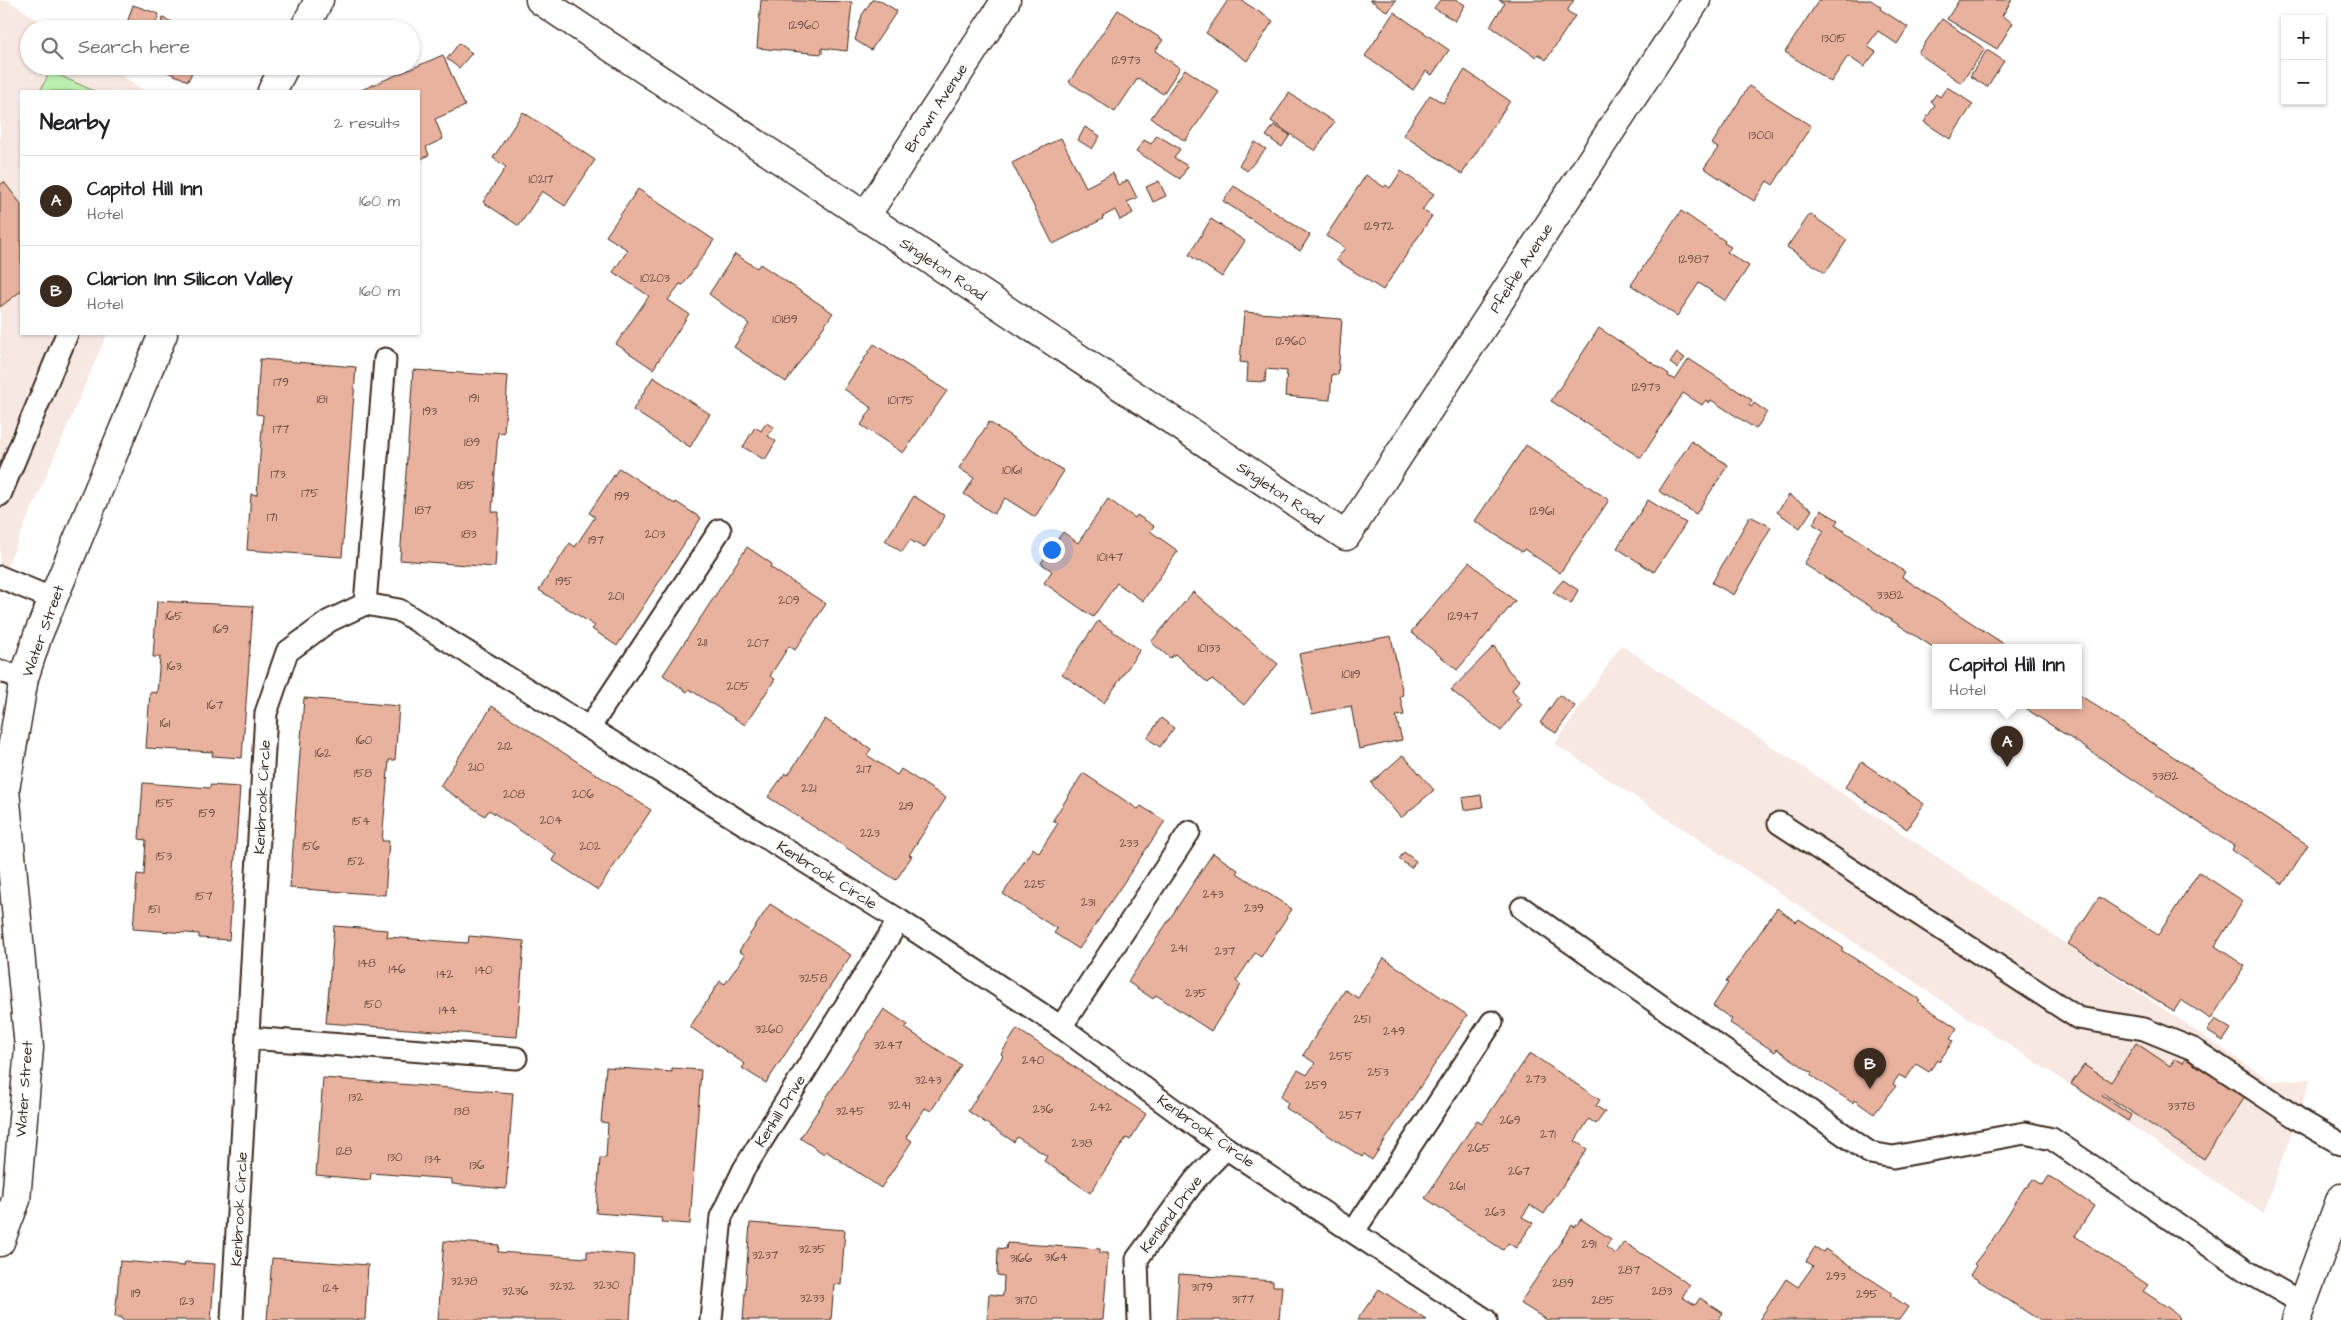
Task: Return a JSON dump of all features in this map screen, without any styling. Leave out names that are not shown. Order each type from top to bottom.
[{"type":"street","points":[[309,20],[319,0]]},
{"type":"street","name":"Singleton Road","points":[[540,0],[1346,536]]},
{"type":"street","name":"Brown Avenue","points":[[865,217],[1006,0]]},
{"type":"street","name":"Pfeifle Avenue","points":[[1346,536],[1696,0]]},
{"type":"street","points":[[273,90],[280,75]]},
{"type":"street","name":"Water Street","points":[[2,1232],[16,1200],[29,1048],[5,790],[12,675],[38,635],[163,335]]},
{"type":"street","points":[[2299,1312],[2341,1198]]},
{"type":"lane","points":[[0,495],[67,335]]},
{"type":"lane","points":[[365,604],[385,359]]},
{"type":"lane","points":[[589,728],[720,530]]},
{"type":"lane","points":[[0,577],[53,599]]},
{"type":"lane","name":"Kenbrook Circle","points":[[232,1320],[250,1038],[266,713],[287,652],[329,621],[365,604],[399,610],[899,920],[1061,1027],[1226,1148],[1486,1320]]},
{"type":"lane","points":[[1779,823],[2078,1018],[2144,1029],[2193,1049],[2303,1122],[2341,1144]]},
{"type":"lane","points":[[1061,1027],[1189,832]]},
{"type":"lane","points":[[1522,908],[1870,1153],[1892,1156],[2025,1133],[2052,1139],[2248,1272],[2299,1312]]},
{"type":"lane","name":"Kenhill Drive","points":[[711,1320],[721,1217],[744,1169],[899,920]]},
{"type":"lane","points":[[1354,1231],[1492,1022]]},
{"type":"lane","points":[[250,1038],[516,1058]]},
{"type":"lane","name":"Kenland Drive","points":[[1139,1320],[1137,1258],[1195,1180],[1226,1148]]},
{"type":"shaded area","points":[[0,0],[8,0],[38,20],[20,20],[20,75],[121,75],[144,90],[20,90],[20,335],[107,335],[0,583]]},
{"type":"shaded area","points":[[1621,645],[2271,1081],[2311,1079],[2263,1213],[1555,744]]},
{"type":"green space","points":[[48,75],[59,75],[92,90],[40,90]]},
{"type":"building","points":[[761,0],[852,2],[847,51],[822,48],[822,54],[757,48]]},
{"type":"building","points":[[872,0],[879,0],[897,11],[871,50],[855,40],[862,15]]},
{"type":"building","points":[[1228,0],[1241,0],[1273,21],[1247,61],[1206,33]]},
{"type":"building","points":[[1370,0],[1396,0],[1388,12]]},
{"type":"building","points":[[1440,0],[1457,0],[1465,5],[1455,21],[1434,8]]},
{"type":"building","points":[[1499,0],[1574,0],[1567,11],[1575,16],[1546,60],[1538,54],[1536,57],[1490,26],[1505,3]]},
{"type":"building","points":[[1819,0],[1871,0],[1881,7],[1880,9],[1908,27],[1897,44],[1878,31],[1867,46],[1876,52],[1864,67],[1848,56],[1831,82],[1785,52]]},
{"type":"building","points":[[1959,0],[2012,0],[2002,16],[2013,23],[1997,49],[1947,19]]},
{"type":"building","points":[[133,5],[159,14],[157,20],[128,20]]},
{"type":"building","points":[[1118,10],[1163,40],[1155,51],[1180,68],[1163,94],[1138,78],[1115,112],[1069,82]]},
{"type":"building","points":[[1394,12],[1449,50],[1432,75],[1426,71],[1413,90],[1365,56]]},
{"type":"building","points":[[1942,19],[1985,49],[1961,83],[1918,53]]},
{"type":"building","points":[[459,43],[472,53],[459,68],[447,59]]},
{"type":"building","points":[[1987,50],[2004,61],[1987,87],[1970,76]]},
{"type":"building","points":[[443,55],[465,106],[435,119],[443,139],[426,147],[429,155],[420,160],[420,90],[361,90],[396,75],[420,75],[420,65]]},
{"type":"building","points":[[1185,69],[1219,92],[1185,141],[1151,118]]},
{"type":"building","points":[[1465,70],[1510,101],[1462,174],[1403,135],[1430,95],[1443,103]]},
{"type":"building","points":[[174,75],[191,75],[188,81]]},
{"type":"building","points":[[1749,86],[1811,126],[1773,185],[1767,181],[1754,201],[1704,168],[1718,148],[1712,144]]},
{"type":"building","points":[[1947,87],[1973,104],[1950,139],[1924,122],[1935,105],[1931,101],[1936,94],[1940,97]]},
{"type":"building","points":[[1289,93],[1334,122],[1315,151],[1271,121]]},
{"type":"building","points":[[523,112],[595,160],[565,206],[542,191],[519,226],[483,202],[506,167],[493,158]]},
{"type":"building","points":[[1274,125],[1290,135],[1282,147],[1266,136]]},
{"type":"building","points":[[1085,127],[1100,136],[1092,149],[1078,140]]},
{"type":"building","points":[[1157,135],[1180,149],[1174,158],[1188,166],[1180,179],[1136,151],[1144,140],[1151,144]]},
{"type":"building","points":[[1061,138],[1086,187],[1113,173],[1118,185],[1128,180],[1137,198],[1127,202],[1133,213],[1120,220],[1115,210],[1102,217],[1103,219],[1053,244],[1012,163]]},
{"type":"building","points":[[1255,142],[1266,149],[1247,171],[1239,165]]},
{"type":"building","points":[[1401,171],[1434,194],[1422,210],[1432,216],[1383,290],[1336,260],[1345,248],[1326,236],[1366,175],[1384,187],[1386,185],[1390,188]]},
{"type":"building","points":[[1159,181],[1166,196],[1153,202],[1146,187]]},
{"type":"building","points":[[4,182],[20,203],[20,292],[0,307],[0,185]]},
{"type":"building","points":[[1234,186],[1310,235],[1300,251],[1223,201]]},
{"type":"building","points":[[638,189],[714,240],[683,285],[680,284],[668,300],[689,314],[653,369],[616,344],[649,296],[613,272],[628,250],[606,236]]},
{"type":"building","points":[[1681,211],[1725,241],[1724,243],[1731,247],[1727,252],[1749,266],[1726,301],[1699,283],[1677,316],[1631,285]]},
{"type":"building","points":[[1810,214],[1847,240],[1825,273],[1787,247]]},
{"type":"building","points":[[1211,219],[1245,241],[1222,277],[1189,255]]},
{"type":"building","points":[[735,254],[757,268],[760,264],[833,313],[786,382],[734,347],[749,324],[709,294]]},
{"type":"building","points":[[1244,312],[1342,319],[1338,375],[1332,374],[1330,400],[1285,396],[1287,371],[1266,369],[1265,382],[1247,381],[1248,363],[1240,362]]},
{"type":"building","points":[[1599,328],[1669,374],[1668,376],[1675,380],[1689,359],[1752,400],[1749,405],[1751,407],[1754,403],[1767,412],[1756,429],[1711,400],[1709,403],[1706,400],[1702,405],[1683,393],[1641,458],[1551,401]]},
{"type":"building","points":[[874,344],[947,391],[903,453],[861,425],[872,408],[844,389]]},
{"type":"building","points":[[1677,353],[1685,358],[1677,368],[1670,363]]},
{"type":"building","points":[[260,359],[356,367],[342,557],[247,550],[251,494],[257,495],[263,415],[256,414]]},
{"type":"building","points":[[413,370],[508,376],[504,433],[498,432],[492,512],[499,512],[495,567],[400,560]]},
{"type":"building","points":[[653,377],[710,414],[690,447],[633,410]]},
{"type":"building","points":[[989,422],[1064,471],[1035,517],[1005,498],[994,514],[964,494],[974,478],[959,468]]},
{"type":"building","points":[[766,423],[774,427],[768,436],[776,441],[765,460],[743,447],[755,427],[761,431]]},
{"type":"building","points":[[1691,441],[1728,465],[1696,514],[1659,491]]},
{"type":"building","points":[[1526,445],[1609,500],[1560,573],[1524,549],[1522,552],[1475,521]]},
{"type":"building","points":[[619,468],[675,504],[676,502],[701,518],[617,646],[592,629],[595,626],[539,590],[570,543],[575,547],[595,517],[589,513]]},
{"type":"building","points":[[1789,495],[1812,510],[1800,528],[1777,512]]},
{"type":"building","points":[[914,496],[945,516],[924,548],[910,540],[902,552],[885,541]]},
{"type":"building","points":[[1108,499],[1135,518],[1137,515],[1154,526],[1150,531],[1178,551],[1143,601],[1117,583],[1093,617],[1044,583],[1052,571],[1041,563],[1063,532],[1078,543]]},
{"type":"building","points":[[1648,500],[1686,523],[1654,572],[1617,548]]},
{"type":"building","points":[[1821,510],[1838,520],[1835,525],[1905,572],[1902,577],[2004,644],[1932,644],[1932,646],[1804,564],[1824,531],[1813,524]]},
{"type":"building","points":[[1750,516],[1771,527],[1734,595],[1712,583]]},
{"type":"building","points":[[747,547],[772,564],[770,567],[826,604],[795,650],[789,646],[770,676],[775,679],[745,725],[689,689],[687,692],[663,675]]},
{"type":"building","points":[[1469,562],[1515,601],[1457,670],[1411,632]]},
{"type":"building","points":[[1563,580],[1578,590],[1571,604],[1553,592]]},
{"type":"building","points":[[1193,592],[1278,664],[1244,705],[1212,679],[1208,683],[1175,654],[1170,658],[1151,642]]},
{"type":"building","points":[[157,601],[253,606],[242,758],[212,756],[213,752],[146,748],[150,692],[157,693],[160,657],[153,657]]},
{"type":"building","points":[[1098,621],[1140,650],[1104,703],[1062,674]]},
{"type":"building","points":[[1391,636],[1403,695],[1400,696],[1404,715],[1396,716],[1402,740],[1359,749],[1351,706],[1312,714],[1299,654]]},
{"type":"building","points":[[1494,646],[1509,671],[1519,680],[1512,690],[1519,697],[1516,700],[1522,704],[1501,731],[1451,690]]},
{"type":"building","points":[[1559,695],[1575,706],[1556,733],[1540,723]]},
{"type":"building","points":[[2082,697],[2308,845],[2283,884],[2232,850],[2234,846],[2027,709],[2082,709]]},
{"type":"building","points":[[304,698],[399,706],[395,760],[389,760],[382,841],[389,841],[385,895],[290,888]]},
{"type":"building","points":[[492,706],[651,810],[598,890],[552,860],[556,854],[489,810],[485,816],[440,786]]},
{"type":"building","points":[[1161,718],[1174,728],[1160,747],[1147,738]]},
{"type":"building","points":[[825,719],[871,749],[867,755],[897,775],[901,769],[946,798],[909,855],[912,856],[896,880],[768,797],[785,773],[788,775]]},
{"type":"building","points":[[1403,755],[1434,790],[1401,818],[1371,783]]},
{"type":"building","points":[[1862,762],[1924,804],[1907,829],[1845,787]]},
{"type":"building","points":[[1083,773],[1138,809],[1141,806],[1165,821],[1079,949],[1054,933],[1057,929],[1003,894],[1033,848],[1039,853],[1058,823],[1053,820]]},
{"type":"building","points":[[143,783],[210,788],[210,785],[240,787],[229,940],[199,938],[199,934],[133,929],[137,874],[144,875],[146,840],[139,839]]},
{"type":"building","points":[[1481,795],[1483,807],[1464,810],[1462,798]]},
{"type":"building","points":[[1404,852],[1416,861],[1411,868],[1399,859]]},
{"type":"building","points":[[1213,853],[1238,870],[1237,873],[1292,909],[1261,957],[1255,953],[1236,981],[1241,985],[1211,1031],[1156,995],[1153,999],[1128,982]]},
{"type":"building","points":[[2199,872],[2243,901],[2215,946],[2245,966],[2211,1019],[2181,1000],[2174,1011],[2068,944],[2099,897],[2158,935]]},
{"type":"building","points":[[770,904],[851,955],[766,1083],[742,1068],[745,1064],[690,1027],[720,981],[725,984],[745,955],[739,951]]},
{"type":"building","points":[[1777,908],[1796,922],[1799,919],[1843,948],[1841,950],[1920,1000],[1918,1002],[1957,1028],[1950,1039],[1953,1041],[1939,1062],[1937,1060],[1929,1072],[1916,1064],[1906,1079],[1899,1075],[1893,1084],[1896,1086],[1874,1114],[1854,1100],[1853,1103],[1810,1075],[1812,1073],[1777,1049],[1775,1052],[1730,1023],[1732,1019],[1713,1006],[1728,983],[1726,982]]},
{"type":"building","points":[[334,926],[388,930],[387,937],[468,943],[469,936],[524,941],[517,1037],[326,1023]]},
{"type":"building","points":[[1384,958],[1467,1015],[1372,1160],[1364,1154],[1362,1157],[1286,1108],[1288,1103],[1280,1097],[1298,1070],[1307,1075],[1315,1063],[1303,1055],[1345,990],[1358,998]]},
{"type":"building","points":[[884,1009],[908,1025],[905,1028],[961,1065],[931,1111],[925,1108],[906,1137],[912,1141],[881,1188],[826,1151],[824,1154],[800,1138]]},
{"type":"building","points":[[2215,1019],[2231,1029],[2223,1041],[2207,1031]]},
{"type":"building","points":[[1017,1029],[1146,1114],[1130,1140],[1126,1138],[1090,1193],[1044,1161],[1047,1156],[1017,1137],[1014,1142],[968,1111],[1003,1056],[1001,1054]]},
{"type":"building","points":[[2136,1043],[2170,1066],[2175,1059],[2183,1063],[2185,1058],[2245,1097],[2204,1159],[2104,1094],[2102,1096],[2131,1115],[2128,1121],[2071,1084],[2084,1065],[2111,1082]]},
{"type":"building","points":[[1530,1053],[1600,1100],[1596,1106],[1605,1112],[1596,1124],[1589,1119],[1575,1141],[1587,1149],[1544,1214],[1530,1205],[1522,1217],[1533,1223],[1516,1248],[1508,1243],[1503,1250],[1425,1198],[1477,1120],[1482,1124]]},
{"type":"building","points":[[606,1067],[672,1072],[672,1068],[701,1070],[690,1224],[661,1222],[662,1218],[596,1213],[600,1158],[606,1158],[608,1123],[601,1122]]},
{"type":"building","points":[[323,1078],[513,1093],[506,1189],[452,1184],[452,1179],[371,1173],[370,1180],[316,1175]]},
{"type":"building","points":[[2049,1176],[2094,1206],[2075,1236],[2148,1285],[2143,1291],[2170,1309],[2180,1318],[2178,1320],[2039,1320],[1970,1275],[1976,1266],[1974,1264],[1991,1242],[2025,1187],[2033,1179],[2043,1185]]},
{"type":"building","points":[[1581,1219],[1611,1239],[1606,1247],[1616,1254],[1624,1242],[1690,1285],[1682,1297],[1695,1305],[1700,1298],[1723,1313],[1718,1320],[1547,1320],[1520,1303],[1572,1225],[1575,1227]]},
{"type":"building","points":[[750,1223],[845,1230],[841,1285],[834,1284],[831,1320],[743,1320]]},
{"type":"building","points":[[444,1241],[499,1245],[498,1252],[587,1258],[587,1251],[634,1255],[630,1320],[438,1320]]},
{"type":"building","points":[[1007,1243],[1100,1249],[1100,1253],[1108,1253],[1103,1320],[987,1320],[989,1294],[1003,1296],[1004,1276],[997,1275],[998,1248],[1006,1249]]},
{"type":"building","points":[[1815,1247],[1823,1252],[1825,1249],[1892,1293],[1890,1295],[1908,1307],[1899,1320],[1759,1320],[1786,1279],[1798,1287],[1813,1266],[1806,1261]]},
{"type":"building","points":[[272,1258],[368,1265],[365,1320],[267,1320]]},
{"type":"building","points":[[120,1261],[184,1266],[185,1262],[215,1264],[211,1320],[122,1320],[122,1317],[115,1317]]},
{"type":"building","points":[[1179,1274],[1273,1281],[1273,1286],[1282,1286],[1279,1320],[1176,1320]]},
{"type":"building","points":[[1379,1289],[1427,1320],[1357,1320]]},
{"type":"place","name":"Capitol Hill Inn","points":[[2007,767]]},
{"type":"place","name":"Clarion Inn Silicon Valley","points":[[1870,1089]]}]
